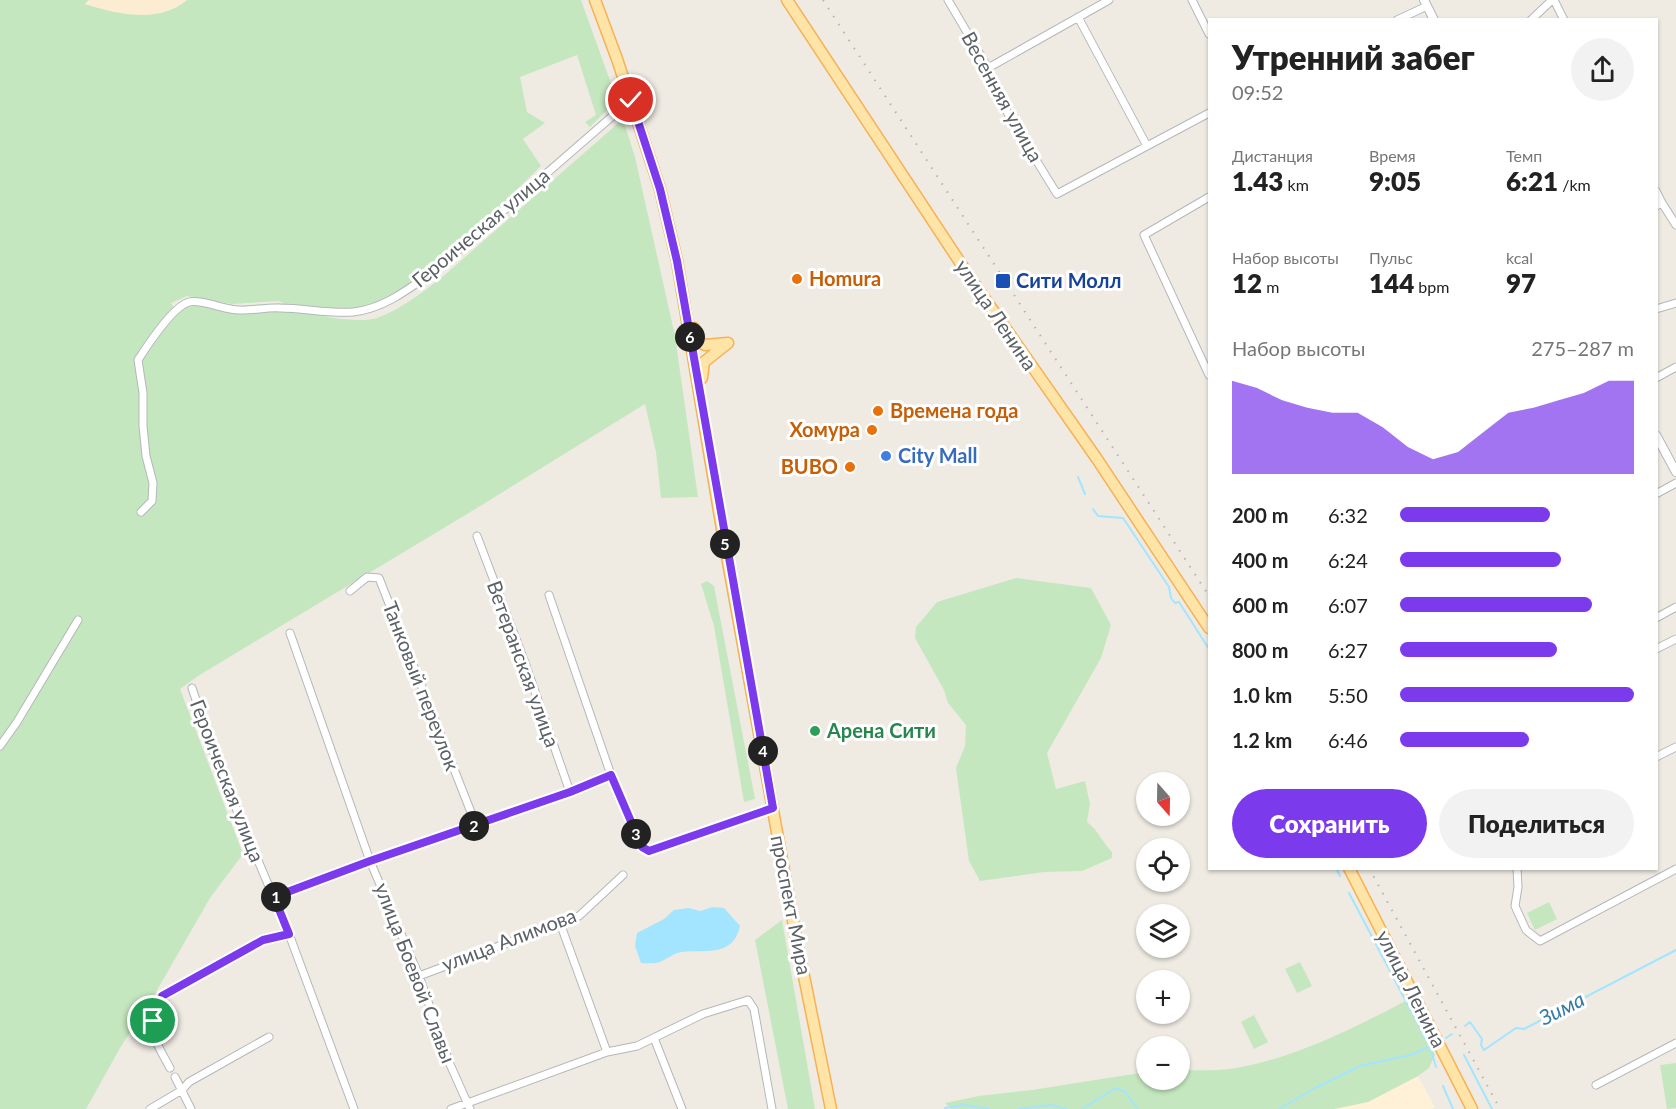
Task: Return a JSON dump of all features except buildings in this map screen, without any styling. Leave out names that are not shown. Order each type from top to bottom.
[{"type":"main road","name":"проспект Мира","points":[[594,0],[631,100],[660,189],[694,356],[773,808],[831,1109]]},
{"type":"main road","name":"улица Ленина","points":[[787,0],[971,279],[1097,459],[1208,626]]},
{"type":"main road","points":[[683,298],[691,313],[695,332],[700,342],[705,345],[730,343]]},
{"type":"main road","points":[[694,356],[730,343]]},
{"type":"main road","points":[[704,414],[702,375],[704,362],[730,343]]},
{"type":"main road","name":"улица Ленина","points":[[1350,870],[1472,1109]]},
{"type":"main road","points":[[820,1055],[827,1068],[834,1100],[841,1109]]},
{"type":"street","name":"Весенняя улица","points":[[948,0],[988,68],[991,82],[1012,121],[1057,194],[1147,146]]},
{"type":"street","points":[[988,68],[1109,0]]},
{"type":"street","points":[[1192,0],[1208,32]]},
{"type":"street","points":[[1533,18],[1553,0],[1563,18]]},
{"type":"street","points":[[1401,18],[1425,3],[1433,18]]},
{"type":"street","points":[[1078,17],[1147,146],[1208,114]]},
{"type":"street","name":"Героическая улица","points":[[141,512],[152,501],[153,483],[146,456],[143,393],[138,360],[181,306],[190,302],[239,310],[281,308],[339,312],[356,312],[375,307],[402,294],[434,271],[631,100]]},
{"type":"street","points":[[1208,198],[1144,235],[1208,373]]},
{"type":"street","points":[[1659,204],[1676,225]]},
{"type":"street","points":[[1658,308],[1676,303]]},
{"type":"street","points":[[1658,377],[1676,367]]},
{"type":"street","points":[[1658,439],[1676,472]]},
{"type":"street","points":[[1658,493],[1676,483]]},
{"type":"street","name":"Ветеранская улица","points":[[477,536],[524,660],[570,792]]},
{"type":"street","name":"Танковый переулок","points":[[350,591],[367,577],[379,578],[476,825]]},
{"type":"street","points":[[549,595],[611,775],[642,847],[649,851],[773,808]]},
{"type":"street","points":[[1658,617],[1676,607]]},
{"type":"street","points":[[0,746],[17,722],[78,620]]},
{"type":"street","name":"улица Боевой Славы","points":[[290,633],[370,861],[418,976],[449,1062],[469,1106]]},
{"type":"street","points":[[1658,648],[1676,639]]},
{"type":"street","name":"Героическая улица","points":[[192,688],[219,768],[289,934],[354,1109]]},
{"type":"street","points":[[1658,756],[1676,747]]},
{"type":"street","points":[[274,897],[370,861],[570,792],[611,775]]},
{"type":"street","points":[[1517,870],[1518,887],[1515,906],[1526,930],[1540,941],[1676,869]]},
{"type":"street","name":"улица Алимова","points":[[418,976],[579,916],[623,875]]},
{"type":"street","points":[[560,923],[607,1052]]},
{"type":"street","points":[[170,1068],[154,1038],[153,1021],[162,996],[263,940],[289,934]]},
{"type":"street","points":[[451,1109],[469,1106],[607,1052],[637,1046],[703,1014],[748,1000],[754,1009],[772,1109]]},
{"type":"street","points":[[150,1109],[182,1090],[189,1082],[269,1037]]},
{"type":"street","points":[[654,1038],[682,1109]]},
{"type":"street","points":[[1596,1085],[1676,1043]]},
{"type":"street","points":[[175,1077],[191,1109]]},
{"type":"shaded area","points":[[1418,1076],[1435,1107],[1431,1109],[1334,1109],[1368,1102]]},
{"type":"green space","points":[[0,0],[89,0],[85,4],[138,15],[163,12],[187,0],[581,0],[617,100],[590,127],[585,122],[596,115],[577,55],[520,77],[527,112],[545,123],[523,139],[541,166],[466,240],[415,282],[375,306],[308,311],[332,318],[362,320],[386,315],[402,306],[440,279],[623,119],[635,157],[675,336],[698,497],[661,498],[656,452],[645,404],[180,689],[243,854],[210,898],[86,1109],[0,1109]],"holes":[[[187,296],[232,304],[278,301],[284,303],[239,306],[200,299],[176,310],[171,303]]]},
{"type":"green space","points":[[1016,578],[1091,588],[1111,625],[1101,658],[1047,753],[1056,789],[1085,781],[1090,804],[1087,822],[1112,852],[1112,858],[1082,871],[1044,872],[980,881],[969,861],[956,768],[965,746],[966,725],[948,703],[944,690],[915,638],[916,627],[937,602]]},
{"type":"green space","points":[[707,581],[714,586],[755,799],[744,802],[714,626],[701,584]]},
{"type":"green space","points":[[1549,902],[1557,919],[1535,930],[1527,913]]},
{"type":"green space","points":[[782,920],[815,1109],[788,1109],[755,940]]},
{"type":"green space","points":[[1300,962],[1312,986],[1297,993],[1285,969]]},
{"type":"green space","points":[[1407,1000],[1435,1055],[1429,1068],[1418,1076],[1368,1102],[1334,1109],[951,1109],[945,1103],[1136,1074],[1136,1090],[1190,1090],[1190,1070],[1224,1070],[1275,1059],[1322,1042]]},
{"type":"green space","points":[[1254,1015],[1268,1042],[1254,1049],[1241,1022]]},
{"type":"green space","points":[[1676,1063],[1676,1108],[1667,1109],[1660,1065]]},
{"type":"sand","points":[[89,0],[187,0],[163,12],[137,15],[85,4]]},
{"type":"water","points":[[713,907],[724,908],[740,926],[731,943],[717,950],[682,952],[658,963],[641,963],[635,946],[637,933],[664,919],[674,910],[689,908],[700,911]]},
{"type":"waterway","points":[[1078,477],[1085,494]]},
{"type":"waterway","points":[[1093,509],[1098,516],[1123,518],[1169,587],[1171,598],[1175,603],[1179,602],[1208,647]]},
{"type":"waterway","points":[[1337,870],[1340,876]]},
{"type":"waterway","points":[[1349,893],[1430,1047],[1436,1067]]},
{"type":"waterway","name":"Зима","points":[[1465,1026],[1470,1022],[1482,1039],[1481,1045],[1484,1050],[1516,1028],[1524,1029],[1676,950]]},
{"type":"waterway","name":"Зима","points":[[1446,1038],[1452,1034]]},
{"type":"waterway","name":"Зима","points":[[1279,1109],[1360,1066],[1410,1055],[1431,1046]]},
{"type":"waterway","points":[[1464,1055],[1492,1109]]},
{"type":"waterway","points":[[1443,1086],[1453,1109]]},
{"type":"waterway","name":"Зима","points":[[1082,1109],[1116,1088],[1125,1092],[1138,1109]]},
{"type":"waterway","name":"Зима","points":[[945,1108],[964,1105],[989,1109]]},
{"type":"waterway","name":"Зима","points":[[1019,1109],[1051,1105],[1066,1109]]},
{"type":"railway","points":[[823,0],[1208,594]]},
{"type":"railway","points":[[1370,870],[1500,1109]]},
{"type":"place","name":"Homura","points":[[797,279]]},
{"type":"place","name":"Сити Молл","points":[[1003,281]]},
{"type":"place","name":"Времена года","points":[[878,411]]},
{"type":"place","name":"Хомура","points":[[872,430]]},
{"type":"place","name":"City Mall","points":[[886,456]]},
{"type":"place","name":"BUBO","points":[[850,467]]},
{"type":"place","name":"Арена Сити","points":[[815,731]]},
{"type":"route","points":[[153,1021],[162,996],[263,940],[289,934],[274,897],[370,861],[570,792],[611,775],[642,847],[649,851],[773,808],[677,261],[660,189],[631,100]]}]
